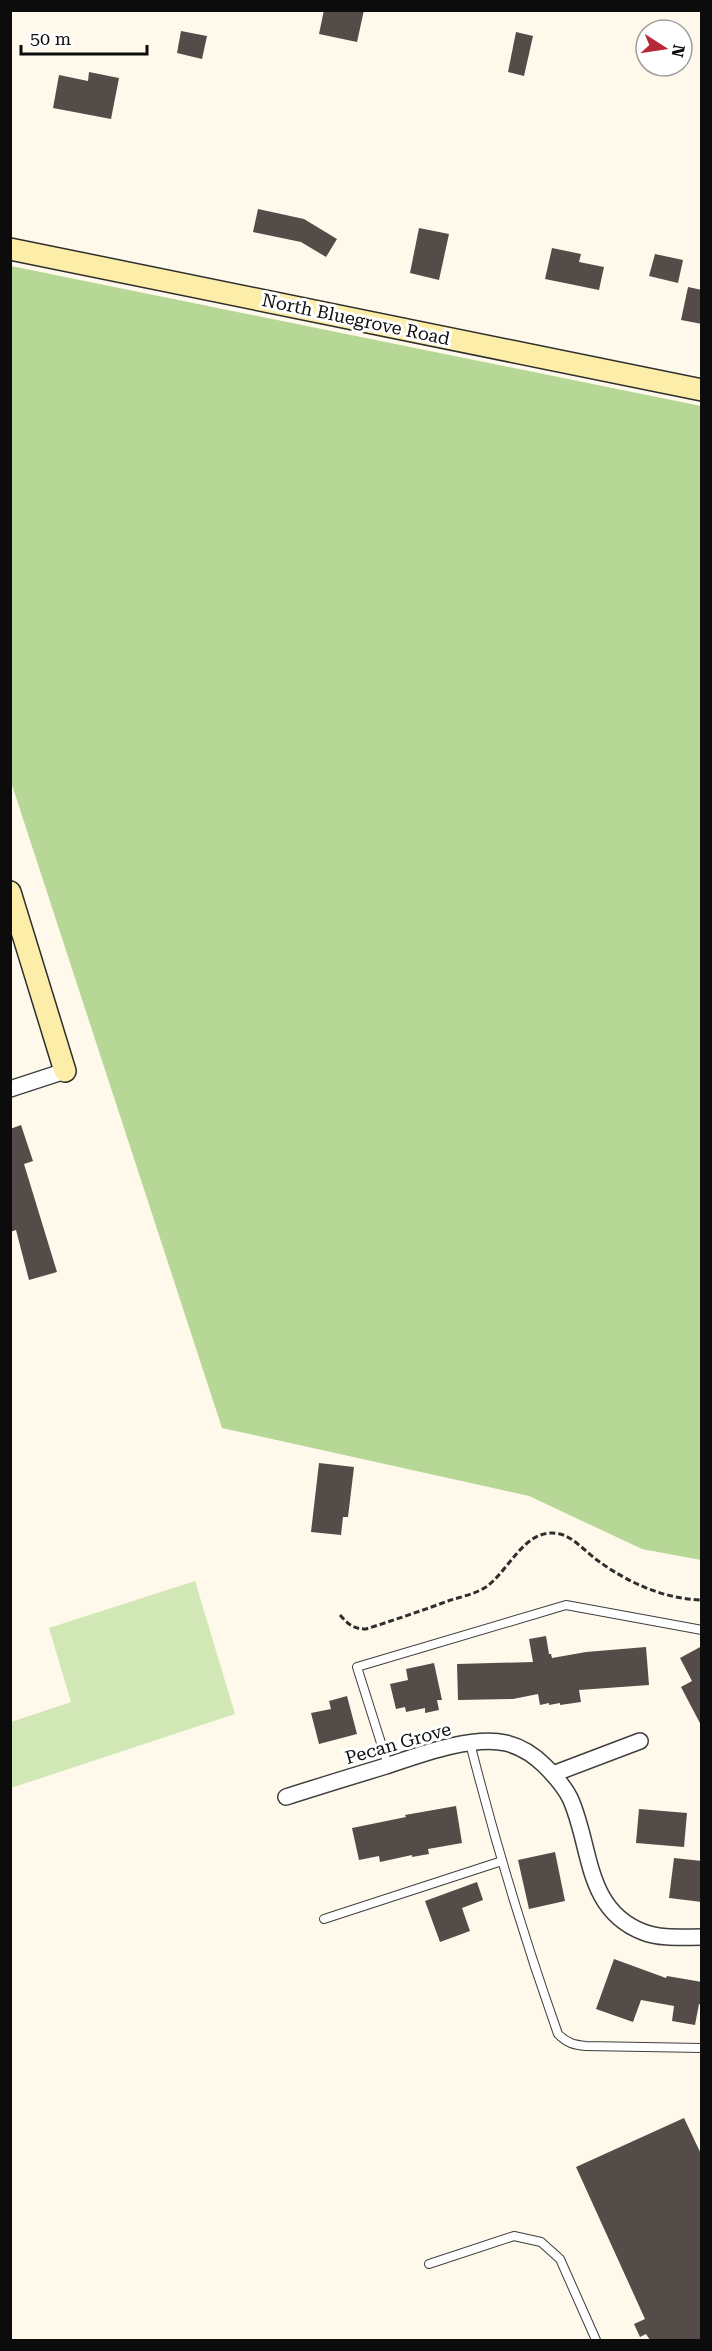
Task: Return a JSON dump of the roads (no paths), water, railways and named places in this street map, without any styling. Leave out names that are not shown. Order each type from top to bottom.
[{"type":"street","name":"North Bluegrove Road","points":[[10,249],[702,390]]},
{"type":"street","points":[[10,1089],[65,1071],[11,893]]},
{"type":"street","points":[[553,1774],[640,1741]]},
{"type":"street","name":"Pecan Grove","points":[[286,1797],[442,1748],[470,1743],[505,1743],[532,1754],[553,1774],[569,1796],[591,1871],[603,1901],[620,1919],[643,1932],[666,1937],[702,1937]]},
{"type":"lane","points":[[388,1765],[357,1667],[566,1605],[702,1630]]},
{"type":"lane","points":[[470,1743],[531,1960],[558,2034],[565,2041],[586,2046],[702,2048]]},
{"type":"lane","points":[[324,1920],[502,1861]]},
{"type":"lane","points":[[429,2264],[514,2236],[541,2242],[560,2259],[596,2340]]}]
